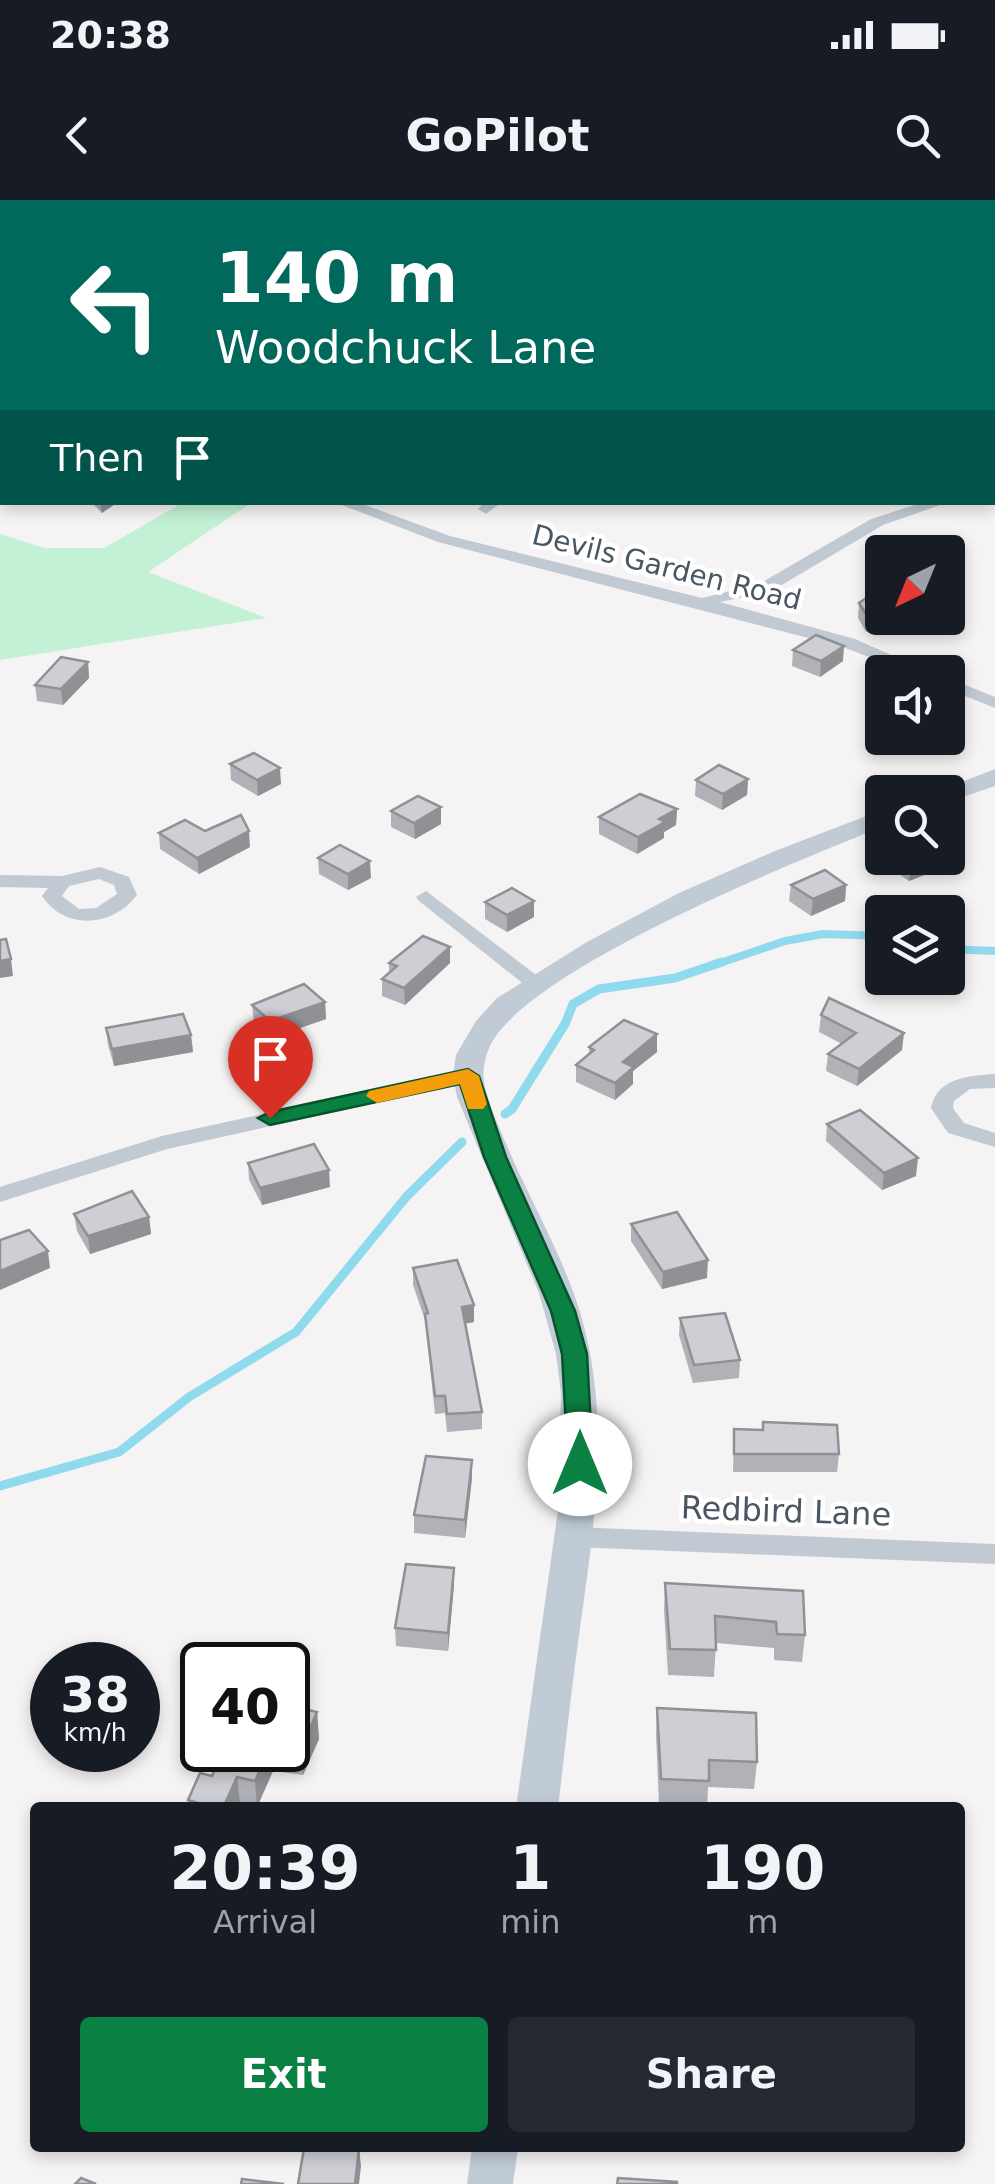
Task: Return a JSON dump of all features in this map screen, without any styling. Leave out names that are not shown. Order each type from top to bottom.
[{"type":"street","name":"Devils Garden Road","points":[[348,505],[444,539],[700,602],[849,643],[879,655]]},
{"type":"street","points":[[700,602],[764,588],[877,522],[932,505]]},
{"type":"street","points":[[965,690],[995,702]]},
{"type":"street","points":[[965,788],[995,777]]},
{"type":"street","points":[[539,1802],[580,1464],[574,1354],[552,1283],[495,1157],[468,1076],[470,1059],[489,1022],[536,984],[685,898],[865,825]]},
{"type":"street","points":[[0,881],[62,882]]},
{"type":"street","points":[[426,898],[536,984]]},
{"type":"street","points":[[0,1194],[162,1142],[468,1076]]},
{"type":"street","points":[[995,1081],[979,1080],[952,1090],[942,1108],[956,1128],[995,1140]]},
{"type":"street","name":"Redbird Lane","points":[[574,1538],[995,1554]]},
{"type":"street","points":[[490,2184],[494,2152]]},
{"type":"green space","points":[[179,505],[248,505],[148,572],[266,618],[0,660],[0,534],[44,548],[104,548]]},
{"type":"building","points":[[816,635],[844,646],[821,661],[793,650]]},
{"type":"building","points":[[61,657],[88,662],[61,689],[35,685]]},
{"type":"building","points":[[254,753],[280,768],[257,780],[230,764]]},
{"type":"building","points":[[719,765],[748,779],[723,794],[696,780]]},
{"type":"building","points":[[640,794],[677,809],[659,819],[665,822],[638,837],[599,817]]},
{"type":"building","points":[[418,796],[441,807],[414,823],[391,811]]},
{"type":"building","points":[[241,815],[249,831],[197,858],[159,833],[185,820],[205,831]]},
{"type":"building","points":[[340,845],[370,861],[348,874],[318,858]]},
{"type":"building","points":[[825,870],[846,885],[813,899],[791,885]]},
{"type":"building","points":[[512,888],[534,901],[507,915],[485,902]]},
{"type":"building","points":[[423,936],[450,947],[404,988],[382,979],[397,966],[389,963]]},
{"type":"building","points":[[6,939],[11,959],[0,961],[0,940]]},
{"type":"building","points":[[304,984],[325,1002],[270,1021],[252,1005]]},
{"type":"building","points":[[829,998],[904,1033],[859,1069],[828,1054],[856,1033],[821,1015]]},
{"type":"building","points":[[183,1014],[191,1035],[112,1049],[106,1028]]},
{"type":"building","points":[[624,1020],[657,1034],[623,1062],[634,1067],[615,1083],[576,1065],[594,1050],[589,1047]]},
{"type":"building","points":[[860,1110],[918,1158],[884,1173],[827,1124]]},
{"type":"building","points":[[314,1144],[329,1170],[260,1188],[248,1163]]},
{"type":"building","points":[[132,1191],[149,1217],[88,1236],[74,1214]]},
{"type":"building","points":[[677,1212],[708,1260],[663,1272],[631,1224]]},
{"type":"building","points":[[29,1230],[48,1251],[0,1271],[0,1240]]},
{"type":"building","points":[[457,1260],[474,1305],[462,1307],[482,1412],[447,1414],[445,1396],[435,1396],[425,1314],[428,1313],[413,1268]]},
{"type":"building","points":[[725,1313],[740,1360],[694,1365],[680,1318]]},
{"type":"building","points":[[763,1422],[837,1425],[839,1454],[734,1454],[734,1429],[763,1430]]},
{"type":"building","points":[[426,1456],[472,1460],[465,1520],[414,1515]]},
{"type":"building","points":[[406,1564],[454,1568],[448,1633],[395,1628]]},
{"type":"building","points":[[665,1583],[803,1591],[805,1635],[777,1634],[776,1622],[715,1616],[716,1650],[670,1649]]},
{"type":"building","points":[[657,1708],[756,1713],[757,1762],[709,1760],[709,1781],[661,1779]]},
{"type":"building","points":[[310,1710],[317,1712],[310,1728]]},
{"type":"building","points":[[214,1772],[259,1772],[255,1781],[237,1777],[226,1802],[188,1800],[200,1773],[212,1776]]},
{"type":"building","points":[[303,2152],[359,2152],[355,2184],[298,2184]]},
{"type":"building","points":[[81,2178],[96,2184],[75,2184]]},
{"type":"building","points":[[618,2178],[677,2182],[677,2184],[617,2184]]},
{"type":"building","points":[[242,2179],[284,2184],[241,2184]]},
{"type":"waterway","points":[[714,965],[785,941],[823,934],[865,935]]},
{"type":"waterway","points":[[965,950],[995,951]]},
{"type":"waterway","points":[[505,1114],[512,1109],[565,1024],[573,1004],[599,989],[675,978],[722,962]]},
{"type":"waterway","points":[[0,1486],[119,1452],[189,1397],[296,1332],[407,1196],[462,1142]]},
{"type":"slow traffic","points":[[377,1096],[468,1076],[476,1104]]},
{"type":"route","points":[[270,1118],[468,1076],[495,1157],[563,1311],[574,1354],[580,1404],[580,1464]]}]
